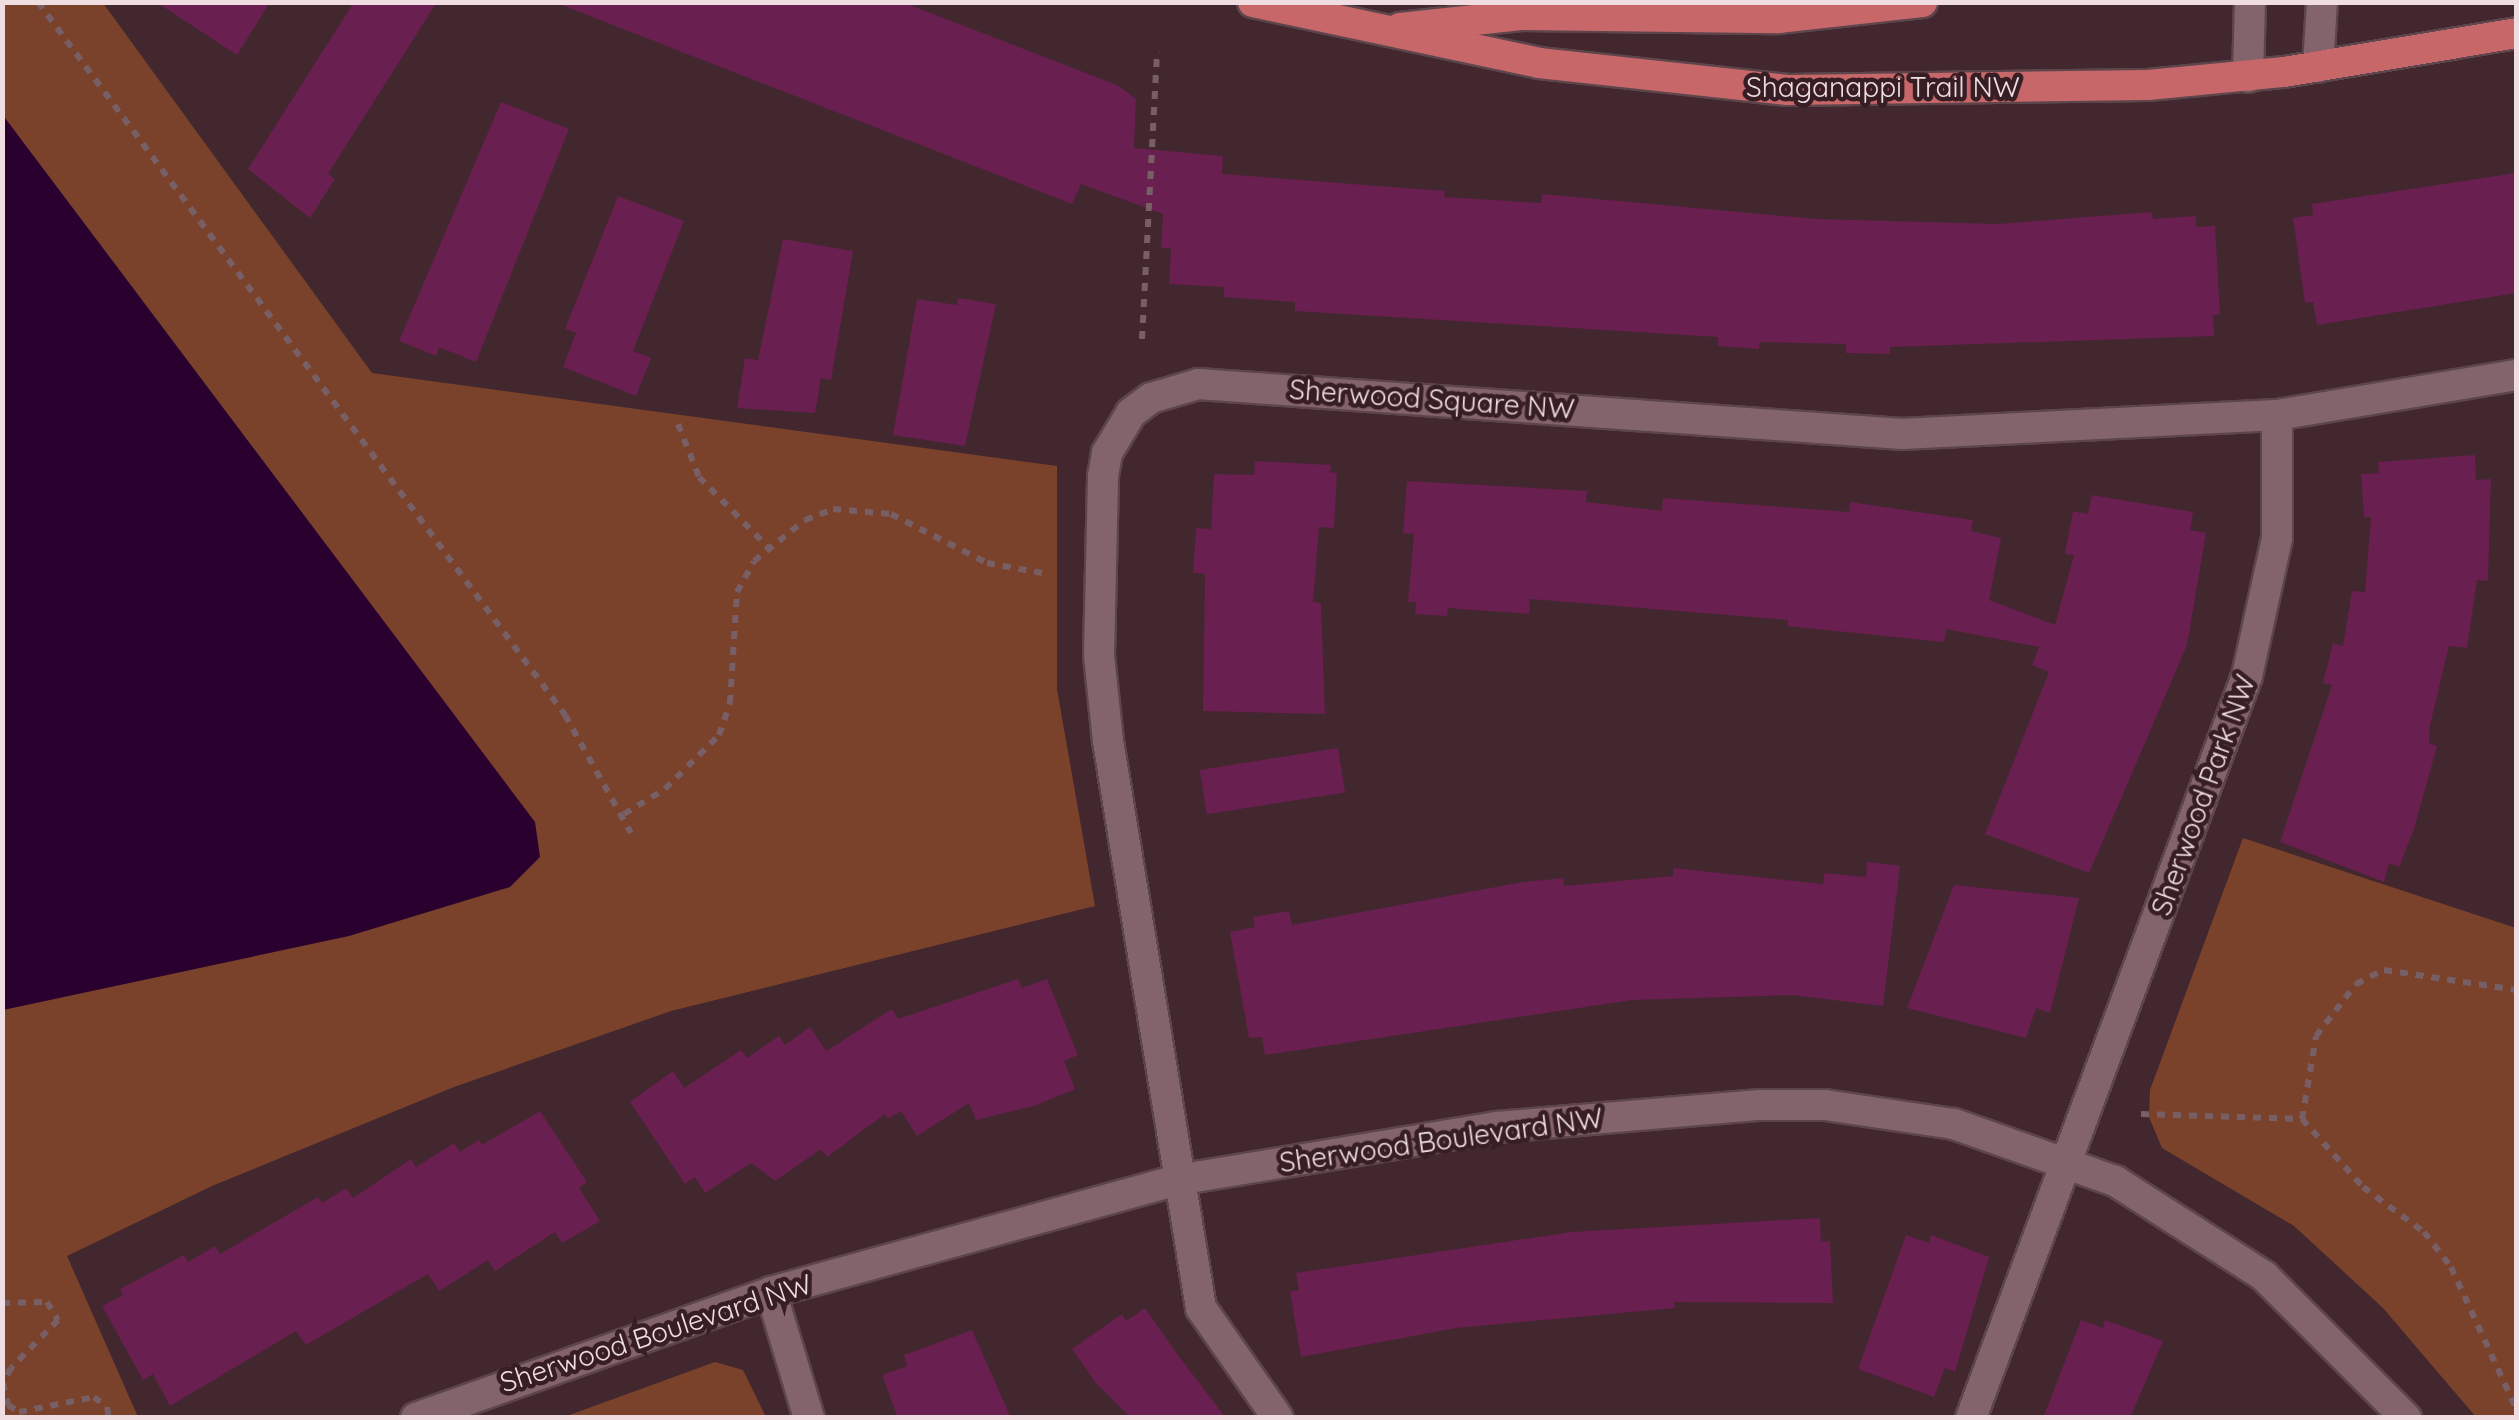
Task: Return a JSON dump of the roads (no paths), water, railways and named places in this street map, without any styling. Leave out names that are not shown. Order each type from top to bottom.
[{"type":"main road","name":"Shaganappi Trail NW","points":[[1253,2],[1367,31],[1539,64],[1788,90],[2148,85],[2248,77],[2516,33]]},
{"type":"main road","points":[[1367,31],[1521,14],[1778,18],[1922,2]]},
{"type":"street","points":[[2248,77],[2250,2]]},
{"type":"street","points":[[2318,66],[2322,2]]},
{"type":"street","name":"Sherwood Square NW","points":[[1278,1418],[1201,1308],[1177,1180],[1100,656],[1107,453],[1132,413],[1151,398],[1198,384],[1902,434],[2276,414],[2516,375]]},
{"type":"street","name":"Sherwood Park NW","points":[[1971,1418],[2247,676],[2277,538],[2276,414]]},
{"type":"street","name":"Sherwood Boulevard NW","points":[[416,1418],[771,1292],[1177,1180],[1497,1127],[1760,1104],[1841,1107],[1954,1124],[2067,1161],[2160,1205],[2264,1276],[2406,1418]]},
{"type":"street","points":[[771,1292],[809,1418]]}]
